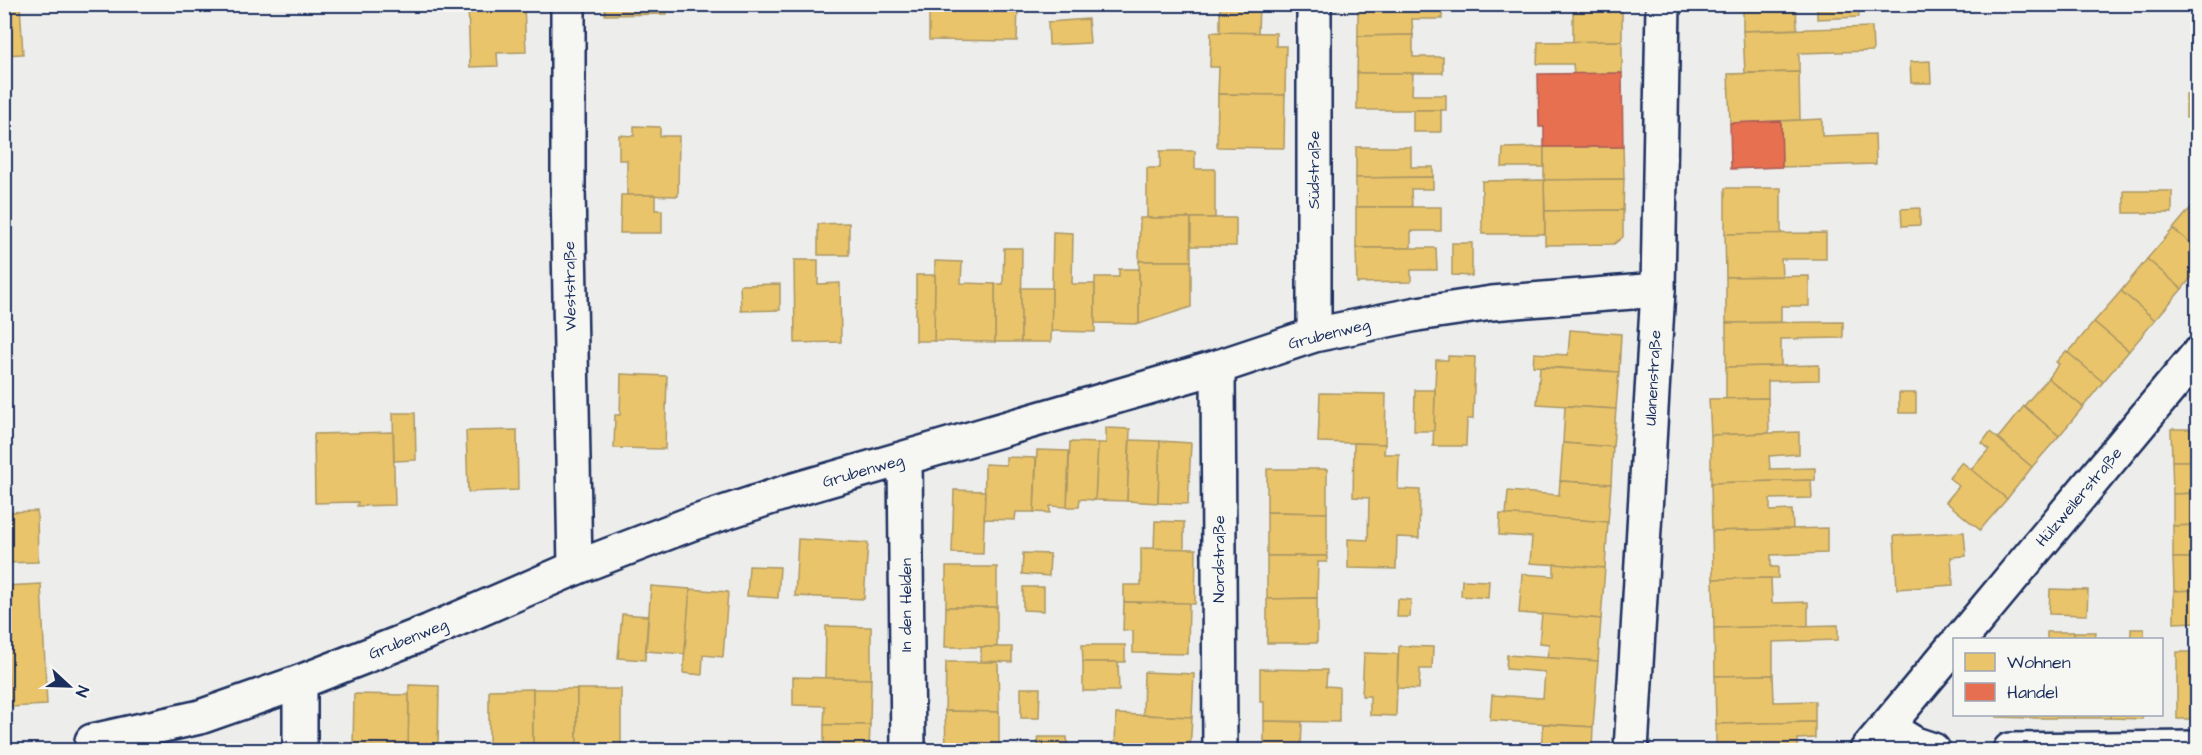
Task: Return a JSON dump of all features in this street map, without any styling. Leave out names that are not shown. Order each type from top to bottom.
[{"type":"street","name":"Weststraße","points":[[568,4],[568,188],[575,568]]},
{"type":"street","name":"Südstraße","points":[[1314,4],[1314,335]]},
{"type":"street","name":"Ulanenstraße","points":[[1631,750],[1658,290],[1663,4]]},
{"type":"street","name":"Grubenweg","points":[[92,741],[200,717],[300,682],[430,631],[575,568],[690,524],[787,492],[905,460],[1218,367],[1314,335],[1417,314],[1492,303],[1658,290]]},
{"type":"street","name":"Hülzweilerstraße","points":[[1961,638],[2198,354]]},
{"type":"street","name":"Nordstraße","points":[[1218,367],[1220,750]]},
{"type":"street","name":"In den Helden","points":[[905,460],[908,750]]},
{"type":"street","points":[[1877,739],[1953,647]]},
{"type":"street","points":[[300,682],[300,750]]},
{"type":"street","points":[[1877,739],[1915,744],[1933,750]]},
{"type":"street","points":[[2010,750],[2198,748]]},
{"type":"building: Wohnen","points":[[4,4],[20,4],[23,54],[4,55]]},
{"type":"building: Wohnen","points":[[468,4],[524,4],[526,52],[497,53],[498,66],[470,67]]},
{"type":"building: Wohnen","points":[[605,4],[666,4],[666,14],[605,15]]},
{"type":"building: Wohnen","points":[[929,4],[1018,4],[1017,41],[929,40]]},
{"type":"building: Wohnen","points":[[1220,4],[1259,4],[1258,33],[1220,33]]},
{"type":"building: Wohnen","points":[[1358,4],[1442,4],[1442,19],[1412,19],[1413,35],[1358,36]]},
{"type":"building: Wohnen","points":[[1573,4],[1622,4],[1622,9],[1573,10]]},
{"type":"building: Wohnen","points":[[1743,4],[1796,4],[1797,29],[1743,31]]},
{"type":"building: Wohnen","points":[[1817,4],[1858,4],[1859,17],[1817,19]]},
{"type":"building: Wohnen","points":[[1622,9],[1622,41],[1573,42],[1573,10]]},
{"type":"building: Wohnen","points":[[1088,19],[1090,43],[1049,45],[1048,22]]},
{"type":"building: Wohnen","points":[[1872,27],[1873,51],[1799,53],[1799,72],[1745,73],[1743,31]]},
{"type":"building: Wohnen","points":[[1211,32],[1276,33],[1276,46],[1286,46],[1285,95],[1218,94],[1219,67],[1210,67]]},
{"type":"building: Wohnen","points":[[1413,35],[1413,57],[1443,57],[1443,73],[1357,73],[1358,36]]},
{"type":"building: Wohnen","points":[[1622,41],[1622,73],[1574,74],[1573,64],[1537,64],[1538,42]]},
{"type":"building: Wohnen","points":[[1930,61],[1931,83],[1911,83],[1910,62]]},
{"type":"building: Wohnen","points":[[1799,72],[1800,120],[1730,123],[1728,74]]},
{"type":"building: Wohnen","points":[[1357,73],[1413,73],[1412,95],[1446,95],[1446,110],[1357,110]]},
{"type":"building: Wohnen","points":[[1218,94],[1285,95],[1284,148],[1217,147]]},
{"type":"building: Wohnen","points":[[2186,94],[2198,94],[2198,117],[2186,118]]},
{"type":"building: Wohnen","points":[[1413,110],[1441,110],[1441,132],[1413,132]]},
{"type":"building: Wohnen","points":[[1822,119],[1822,136],[1875,134],[1876,164],[1782,167],[1781,121]]},
{"type":"building: Wohnen","points":[[634,126],[660,127],[660,136],[679,136],[678,196],[627,195],[627,160],[619,160],[619,135],[634,136]]},
{"type":"building: Wohnen","points":[[1356,147],[1411,147],[1411,167],[1433,167],[1433,177],[1356,178]]},
{"type":"building: Wohnen","points":[[1544,147],[1544,167],[1502,167],[1503,148]]},
{"type":"building: Wohnen","points":[[1544,147],[1623,147],[1624,179],[1544,180]]},
{"type":"building: Wohnen","points":[[1160,151],[1195,151],[1195,169],[1215,169],[1215,218],[1147,218],[1147,168],[1160,168]]},
{"type":"building: Wohnen","points":[[1433,177],[1433,189],[1411,189],[1412,207],[1356,207],[1356,178]]},
{"type":"building: Wohnen","points":[[1624,179],[1623,210],[1545,211],[1544,180]]},
{"type":"building: Wohnen","points":[[1544,180],[1545,234],[1482,234],[1482,181]]},
{"type":"building: Wohnen","points":[[1725,188],[1781,188],[1781,234],[1725,234]]},
{"type":"building: Wohnen","points":[[2124,191],[2172,191],[2172,213],[2124,213]]},
{"type":"building: Wohnen","points":[[621,195],[655,195],[655,210],[662,210],[662,233],[620,233]]},
{"type":"building: Wohnen","points":[[2194,204],[2198,207],[2198,249],[2173,229]]},
{"type":"building: Wohnen","points":[[1356,207],[1441,207],[1441,231],[1411,231],[1411,248],[1356,248]]},
{"type":"building: Wohnen","points":[[1920,208],[1920,225],[1902,226],[1901,209]]},
{"type":"building: Wohnen","points":[[1623,210],[1623,237],[1614,244],[1545,245],[1545,211]]},
{"type":"building: Wohnen","points":[[1140,218],[1191,218],[1191,261],[1139,261]]},
{"type":"building: Wohnen","points":[[1191,218],[1236,218],[1236,246],[1191,246]]},
{"type":"building: Wohnen","points":[[849,223],[849,255],[818,255],[818,224]]},
{"type":"building: Wohnen","points":[[2173,229],[2198,249],[2198,270],[2182,289],[2147,259]]},
{"type":"building: Wohnen","points":[[1053,232],[1073,233],[1072,284],[1095,284],[1095,332],[1051,331]]},
{"type":"building: Wohnen","points":[[1826,233],[1826,259],[1781,259],[1782,276],[1726,277],[1725,234]]},
{"type":"building: Wohnen","points":[[1452,243],[1472,243],[1472,276],[1452,275]]},
{"type":"building: Wohnen","points":[[1004,248],[1022,248],[1021,342],[995,342],[995,284],[1003,284]]},
{"type":"building: Wohnen","points":[[1356,248],[1436,248],[1437,270],[1411,270],[1411,282],[1357,283]]},
{"type":"building: Wohnen","points":[[2147,259],[2182,289],[2155,320],[2121,291]]},
{"type":"building: Wohnen","points":[[794,260],[818,260],[818,284],[840,283],[841,342],[795,343]]},
{"type":"building: Wohnen","points":[[935,261],[962,262],[961,283],[995,284],[995,342],[934,341]]},
{"type":"building: Wohnen","points":[[1139,261],[1191,261],[1191,307],[1139,324]]},
{"type":"building: Wohnen","points":[[1119,269],[1139,269],[1139,324],[1095,323],[1095,277],[1119,277]]},
{"type":"building: Wohnen","points":[[916,275],[935,275],[934,341],[916,341]]},
{"type":"building: Wohnen","points":[[1809,276],[1809,306],[1781,306],[1781,322],[1726,323],[1726,277]]},
{"type":"building: Wohnen","points":[[780,284],[780,310],[741,311],[740,285]]},
{"type":"building: Wohnen","points":[[1021,288],[1052,288],[1051,342],[1021,342]]},
{"type":"building: Wohnen","points":[[2121,291],[2155,320],[2129,351],[2094,322]]},
{"type":"building: Wohnen","points":[[1843,322],[1843,338],[1781,339],[1781,366],[1726,367],[1726,323]]},
{"type":"building: Wohnen","points":[[2094,322],[2129,351],[2103,382],[2068,353]]},
{"type":"building: Wohnen","points":[[1570,330],[1621,334],[1619,372],[1533,366],[1534,353],[1568,355]]},
{"type":"building: Wohnen","points":[[2066,351],[2103,382],[2083,407],[2048,378],[2059,364],[2056,362]]},
{"type":"building: Wohnen","points":[[1448,356],[1475,357],[1473,419],[1467,419],[1466,446],[1433,446],[1436,360],[1448,360]]},
{"type":"building: Wohnen","points":[[1819,365],[1819,380],[1768,381],[1768,398],[1726,399],[1726,367]]},
{"type":"building: Wohnen","points":[[1540,367],[1619,372],[1616,409],[1537,404]]},
{"type":"building: Wohnen","points":[[621,374],[667,376],[665,449],[614,448],[615,415],[620,415]]},
{"type":"building: Wohnen","points":[[2048,378],[2083,407],[2059,436],[2024,406]]},
{"type":"building: Wohnen","points":[[1415,390],[1435,390],[1434,431],[1414,431]]},
{"type":"building: Wohnen","points":[[1320,393],[1386,394],[1385,444],[1318,442]]},
{"type":"building: Wohnen","points":[[1899,393],[1916,393],[1916,413],[1899,413]]},
{"type":"building: Wohnen","points":[[1768,398],[1769,433],[1711,435],[1709,399]]},
{"type":"building: Wohnen","points":[[1565,406],[1616,409],[1613,447],[1563,443]]},
{"type":"building: Wohnen","points":[[2024,406],[2059,436],[2032,467],[1998,438]]},
{"type":"building: Wohnen","points":[[393,413],[415,413],[416,460],[394,461]]},
{"type":"building: Wohnen","points":[[1106,428],[1130,429],[1127,501],[1095,500],[1098,443],[1106,443]]},
{"type":"building: Wohnen","points":[[2171,429],[2198,429],[2198,461],[2172,461]]},
{"type":"building: Wohnen","points":[[517,430],[518,490],[468,492],[466,431]]},
{"type":"building: Wohnen","points":[[393,432],[395,505],[357,506],[358,502],[315,503],[314,434]]},
{"type":"building: Wohnen","points":[[1799,432],[1799,454],[1769,456],[1770,469],[1815,468],[1815,480],[1711,483],[1711,435]]},
{"type":"building: Wohnen","points":[[1990,432],[2032,467],[2007,499],[1971,470],[1989,449],[1982,443]]},
{"type":"building: Wohnen","points":[[1130,440],[1160,441],[1158,503],[1127,501]]},
{"type":"building: Wohnen","points":[[1160,441],[1191,443],[1188,504],[1158,503]]},
{"type":"building: Wohnen","points":[[1070,442],[1098,443],[1095,500],[1080,499],[1079,507],[1067,507]]},
{"type":"building: Wohnen","points":[[1354,443],[1385,444],[1384,454],[1399,454],[1398,489],[1420,490],[1419,538],[1397,537],[1396,569],[1348,568],[1348,539],[1368,540],[1369,498],[1353,497]]},
{"type":"building: Wohnen","points":[[1563,443],[1613,447],[1611,484],[1560,481]]},
{"type":"building: Wohnen","points":[[1037,450],[1069,451],[1067,507],[1050,506],[1050,513],[1034,512]]},
{"type":"building: Wohnen","points":[[1006,457],[1036,458],[1034,512],[1016,512],[1015,520],[984,519],[985,464],[1006,465]]},
{"type":"building: Wohnen","points":[[2172,461],[2198,461],[2198,493],[2173,494]]},
{"type":"building: Wohnen","points":[[1962,462],[2007,499],[1980,530],[1946,502],[1959,486],[1949,478]]},
{"type":"building: Wohnen","points":[[1267,469],[1327,469],[1327,513],[1267,512]]},
{"type":"building: Wohnen","points":[[1811,480],[1812,498],[1770,499],[1770,511],[1792,510],[1793,529],[1712,531],[1711,483]]},
{"type":"building: Wohnen","points":[[1560,481],[1611,484],[1608,522],[1506,515],[1508,491],[1559,495]]},
{"type":"building: Wohnen","points":[[954,490],[985,491],[983,554],[952,553]]},
{"type":"building: Wohnen","points":[[2198,493],[2198,525],[2173,526],[2173,494]]},
{"type":"building: Wohnen","points":[[37,511],[38,562],[4,563],[4,512]]},
{"type":"building: Wohnen","points":[[1267,512],[1327,513],[1327,556],[1267,556]]},
{"type":"building: Wohnen","points":[[1500,514],[1608,522],[1605,568],[1530,563],[1532,537],[1499,535]]},
{"type":"building: Wohnen","points":[[1155,521],[1184,522],[1184,549],[1154,549]]},
{"type":"building: Wohnen","points":[[2198,525],[2198,558],[2173,558],[2173,526]]},
{"type":"building: Wohnen","points":[[1827,528],[1827,553],[1771,555],[1771,567],[1778,567],[1778,578],[1713,579],[1712,531]]},
{"type":"building: Wohnen","points":[[1964,532],[1966,556],[1951,557],[1953,585],[1897,589],[1894,536]]},
{"type":"building: Wohnen","points":[[798,539],[868,543],[864,599],[795,596]]},
{"type":"building: Wohnen","points":[[1141,548],[1196,549],[1195,604],[1124,602],[1124,585],[1141,585]]},
{"type":"building: Wohnen","points":[[1023,553],[1050,554],[1049,576],[1022,574]]},
{"type":"building: Wohnen","points":[[1267,556],[1327,556],[1327,562],[1318,562],[1317,598],[1267,599]]},
{"type":"building: Wohnen","points":[[2173,558],[2198,558],[2198,590],[2174,591]]},
{"type":"building: Wohnen","points":[[1554,564],[1605,568],[1601,619],[1519,613],[1522,574],[1554,576]]},
{"type":"building: Wohnen","points":[[749,566],[780,567],[778,598],[747,596]]},
{"type":"building: Wohnen","points":[[946,567],[997,567],[997,607],[946,607]]},
{"type":"building: Wohnen","points":[[1771,578],[1772,603],[1808,602],[1808,626],[1714,628],[1713,579]]},
{"type":"building: Wohnen","points":[[1462,580],[1489,581],[1488,598],[1461,596]]},
{"type":"building: Wohnen","points":[[41,584],[47,705],[10,707],[4,586]]},
{"type":"building: Wohnen","points":[[651,586],[690,589],[685,654],[646,651]]},
{"type":"building: Wohnen","points":[[1023,587],[1044,587],[1044,611],[1023,610]]},
{"type":"building: Wohnen","points":[[690,589],[728,592],[723,657],[703,655],[702,675],[683,673]]},
{"type":"building: Wohnen","points":[[2050,589],[2088,590],[2087,615],[2049,614]]},
{"type":"building: Wohnen","points":[[2198,590],[2198,622],[2174,623],[2174,591]]},
{"type":"building: Wohnen","points":[[1317,598],[1317,643],[1267,643],[1267,599]]},
{"type":"building: Wohnen","points":[[1398,599],[1411,600],[1410,617],[1397,617]]},
{"type":"building: Wohnen","points":[[1124,602],[1189,603],[1188,654],[1133,653],[1133,631],[1123,630]]},
{"type":"building: Wohnen","points":[[946,607],[997,607],[997,647],[945,647]]},
{"type":"building: Wohnen","points":[[622,614],[648,616],[645,660],[618,658]]},
{"type":"building: Wohnen","points":[[1542,614],[1601,619],[1598,661],[1547,658],[1549,644],[1539,643]]},
{"type":"building: Wohnen","points":[[1838,625],[1838,640],[1773,642],[1773,675],[1715,676],[1714,628]]},
{"type":"building: Wohnen","points":[[826,626],[871,627],[871,679],[825,678]]},
{"type":"building: Wohnen","points":[[2131,629],[2144,629],[2144,638],[2131,638]]},
{"type":"building: Wohnen","points":[[2047,632],[2074,632],[2074,638],[2047,638]]},
{"type":"building: Wohnen","points":[[2074,632],[2096,632],[2095,638],[2074,638]]},
{"type":"building: Wohnen","points":[[1082,645],[1125,645],[1125,662],[1083,662]]},
{"type":"building: Wohnen","points":[[1399,646],[1433,647],[1432,669],[1420,669],[1419,689],[1397,688]]},
{"type":"building: Wohnen","points":[[981,647],[1012,647],[1012,662],[981,661]]},
{"type":"building: Wohnen","points":[[2177,652],[2198,652],[2198,719],[2177,719]]},
{"type":"building: Wohnen","points":[[1364,653],[1398,654],[1396,716],[1370,715],[1370,696],[1362,696]]},
{"type":"building: Wohnen","points":[[1507,655],[1598,661],[1593,727],[1490,720],[1492,695],[1543,698],[1545,672],[1506,669]]},
{"type":"building: Wohnen","points":[[946,662],[998,662],[999,712],[945,711]]},
{"type":"building: Wohnen","points":[[1083,662],[1118,662],[1119,691],[1083,691]]},
{"type":"building: Wohnen","points":[[1260,669],[1327,670],[1326,686],[1339,687],[1339,722],[1264,721],[1264,702],[1260,702]]},
{"type":"building: Wohnen","points":[[1144,672],[1194,674],[1192,717],[1143,715]]},
{"type":"building: Wohnen","points":[[1773,675],[1774,702],[1815,701],[1815,722],[1716,724],[1715,676]]},
{"type":"building: Wohnen","points":[[793,677],[871,679],[870,725],[824,725],[825,706],[793,705]]},
{"type":"building: Wohnen","points":[[409,685],[439,686],[438,748],[408,747]]},
{"type":"building: Wohnen","points":[[1021,688],[1040,688],[1039,718],[1021,718]]},
{"type":"building: Wohnen","points":[[533,689],[533,750],[489,750],[489,690]]},
{"type":"building: Wohnen","points":[[533,689],[577,689],[577,750],[533,750]]},
{"type":"building: Wohnen","points":[[577,689],[621,689],[621,750],[577,750]]},
{"type":"building: Wohnen","points":[[354,694],[409,695],[408,750],[375,750],[375,747],[353,746]]},
{"type":"building: Wohnen","points":[[945,711],[999,712],[999,750],[946,750]]},
{"type":"building: Wohnen","points":[[1116,714],[1192,717],[1190,750],[1142,750],[1142,747],[1115,746]]},
{"type":"building: Wohnen","points":[[2030,716],[2030,718],[1997,717]]},
{"type":"building: Wohnen","points":[[2030,716],[2074,716],[2074,718],[2030,718]]},
{"type":"building: Wohnen","points":[[2074,716],[2110,716],[2110,718],[2074,718]]},
{"type":"building: Wohnen","points":[[2110,716],[2143,716],[2142,719],[2110,718]]},
{"type":"building: Wohnen","points":[[1264,721],[1302,722],[1301,750],[1264,750]]},
{"type":"building: Wohnen","points":[[1815,722],[1815,738],[1798,739],[1798,750],[1716,750],[1716,724]]},
{"type":"building: Wohnen","points":[[1543,724],[1593,727],[1592,750],[1488,750],[1488,746],[1541,749]]},
{"type":"building: Wohnen","points":[[824,725],[870,725],[869,750],[824,750]]},
{"type":"building: Wohnen","points":[[1038,737],[1067,737],[1068,750],[1038,750]]},
{"type":"building: Handel","points":[[1622,73],[1623,147],[1544,147],[1544,127],[1539,127],[1538,74]]},
{"type":"building: Handel","points":[[1781,121],[1782,167],[1731,169],[1730,123]]}]
